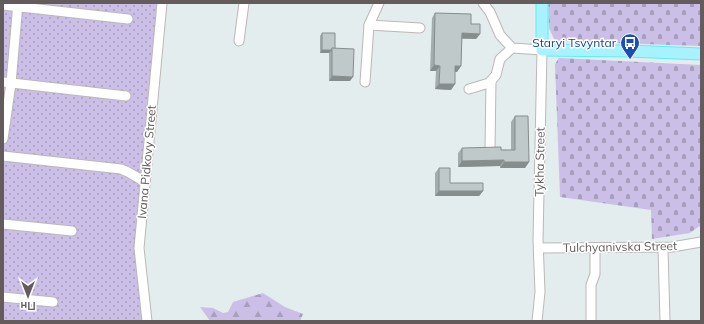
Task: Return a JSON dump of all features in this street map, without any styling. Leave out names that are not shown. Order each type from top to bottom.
[{"type":"main road","name":"Tykha Street","points":[[542,3],[542,50]]},
{"type":"main road","points":[[542,50],[701,54]]},
{"type":"street","name":"Ivana Pidkovy Street","points":[[147,321],[139,248],[162,3]]},
{"type":"street","points":[[239,41],[244,3]]},
{"type":"street","points":[[365,82],[369,25],[379,3]]},
{"type":"street","points":[[483,3],[490,12],[500,35],[512,48],[542,50]]},
{"type":"street","points":[[3,5],[17,5],[128,19]]},
{"type":"street","points":[[3,140],[7,83],[17,5]]},
{"type":"street","points":[[369,25],[420,28]]},
{"type":"street","points":[[469,89],[489,83],[496,75],[500,59],[512,48]]},
{"type":"street","name":"Tykha Street","points":[[537,321],[540,292],[539,248],[542,50]]},
{"type":"street","points":[[490,81],[490,148]]},
{"type":"street","points":[[7,83],[126,96]]},
{"type":"street","points":[[3,156],[121,169],[145,182]]},
{"type":"street","points":[[3,224],[72,231]]},
{"type":"street","name":"Tulchyanivska Street","points":[[539,248],[663,248],[680,247],[701,242]]},
{"type":"street","points":[[591,321],[591,290],[595,274],[595,248]]},
{"type":"street","points":[[663,248],[665,321]]},
{"type":"street","points":[[3,297],[53,302]]},
{"type":"green space","points":[[3,3],[159,3],[135,246],[144,321],[3,321]]},
{"type":"green space","points":[[548,3],[701,3],[701,46],[555,41],[549,28]]},
{"type":"green space","points":[[559,58],[701,65],[701,225],[690,233],[652,239],[651,210],[560,197],[555,64]]},
{"type":"green space","points":[[263,293],[285,307],[303,314],[300,321],[210,321],[200,307],[213,308],[223,313],[228,312],[233,302]]},
{"type":"building","points":[[435,13],[471,14],[471,24],[480,24],[480,34],[462,33],[461,66],[455,66],[455,84],[439,84],[440,66],[434,65]]},
{"type":"building","points":[[322,33],[335,33],[335,49],[332,48],[332,50],[322,50]]},
{"type":"building","points":[[332,48],[354,49],[353,77],[332,76]]},
{"type":"building","points":[[515,116],[528,116],[529,162],[504,162],[504,160],[462,161],[462,148],[501,147],[501,150],[515,150]]},
{"type":"building","points":[[439,168],[450,168],[450,183],[483,183],[483,191],[439,191]]},
{"type":"place","name":"Staryi Tsvyntar","points":[[630,60]]}]
